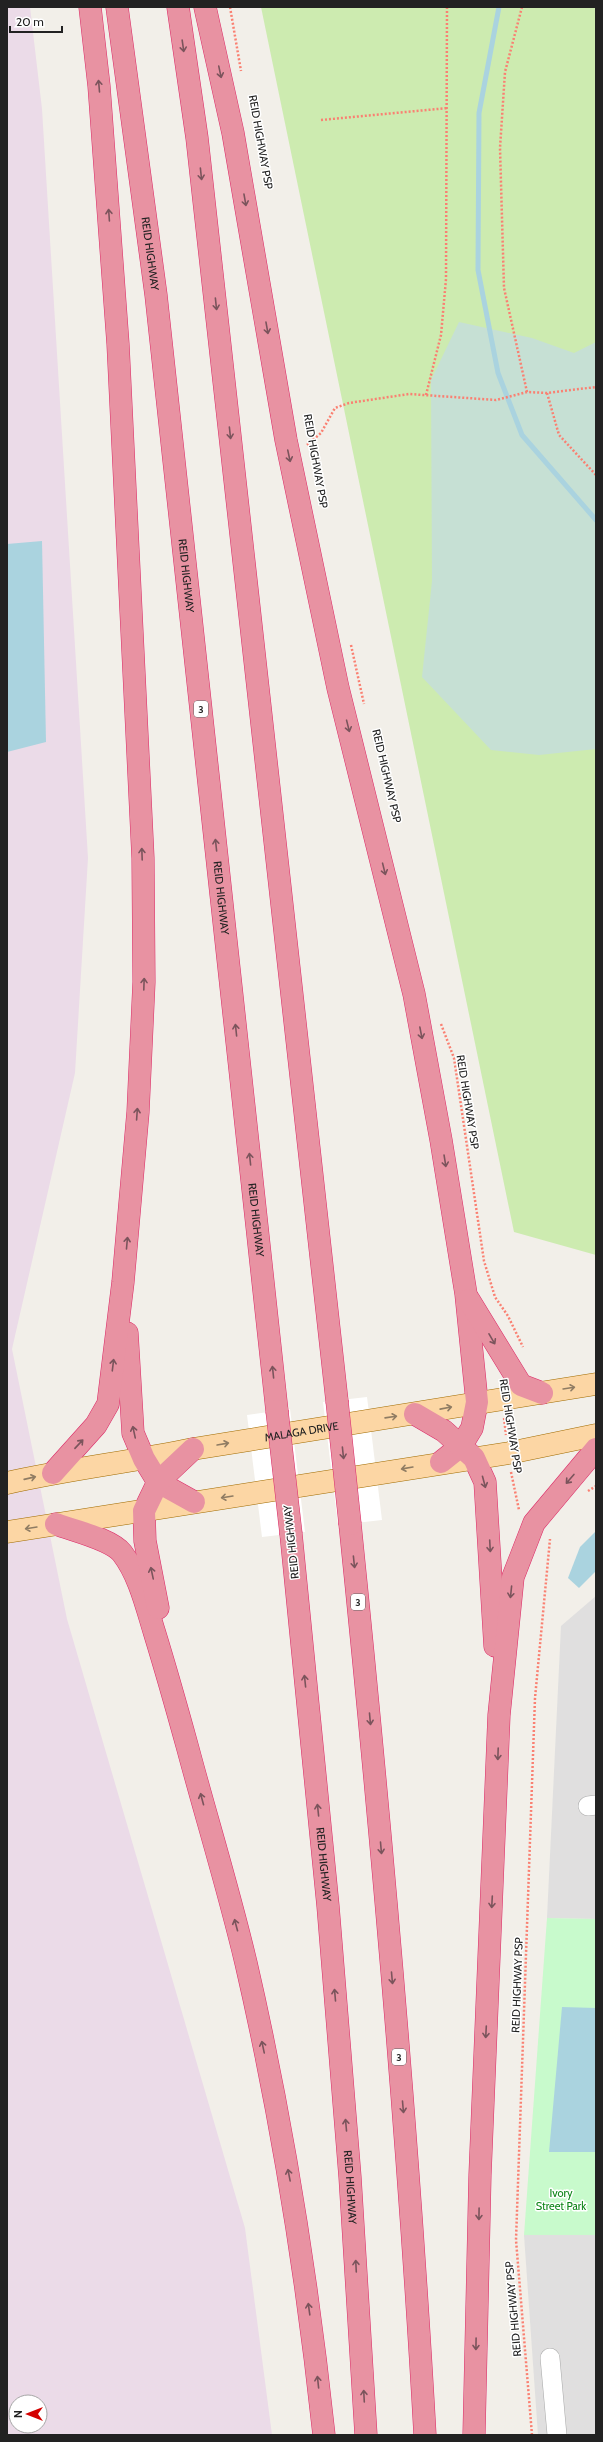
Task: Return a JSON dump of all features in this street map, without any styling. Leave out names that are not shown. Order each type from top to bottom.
[{"type":"highway","points":[[53,1473],[96,1425],[108,1404],[123,1282],[138,1112],[144,990],[143,858],[118,344],[99,86],[90,7]]},
{"type":"highway","name":"REID HIGHWAY","points":[[117,7],[156,295],[291,1534],[328,1906],[347,2131],[366,2435]]},
{"type":"highway","name":"3","points":[[178,7],[197,138],[337,1401],[366,1680],[413,2226],[425,2435]]},
{"type":"highway","points":[[206,7],[233,132],[286,440],[315,580],[338,688],[414,994],[441,1140],[466,1294],[477,1402],[468,1452]]},
{"type":"highway","points":[[123,1282],[133,1433],[144,1459],[158,1482],[194,1502]]},
{"type":"highway","points":[[466,1294],[521,1385],[542,1393]]},
{"type":"highway","points":[[415,1414],[444,1431],[468,1452],[485,1482],[499,1715]]},
{"type":"highway","points":[[170,1681],[145,1541],[144,1511],[158,1482],[193,1449]]},
{"type":"highway","points":[[474,2435],[480,2175],[499,1715],[513,1576],[534,1523],[596,1449]]},
{"type":"highway","points":[[441,1462],[468,1452]]},
{"type":"highway","points":[[56,1524],[112,1543],[122,1552],[134,1572],[147,1605],[170,1681],[246,1962],[296,2213],[315,2348],[324,2435]]},
{"type":"main road","name":"MALAGA DRIVE","points":[[7,1483],[53,1473],[144,1459],[193,1449],[596,1384]]},
{"type":"main road","points":[[468,1452],[509,1452],[596,1435]]},
{"type":"main road","points":[[7,1532],[441,1462]]},
{"type":"street","points":[[550,2358],[557,2435]]},
{"type":"path","points":[[230,7],[242,77]]},
{"type":"path","points":[[447,7],[448,108],[446,271],[441,335],[426,395],[496,400],[527,392],[546,393],[596,387]]},
{"type":"path","points":[[522,7],[505,72],[500,148],[504,288],[527,392]]},
{"type":"path","points":[[321,120],[448,108]]},
{"type":"path","points":[[546,393],[559,435],[596,476]]},
{"type":"path","name":"REID HIGHWAY PSP","points":[[304,440],[305,447],[321,433],[335,408],[349,403],[409,394],[426,395]]},
{"type":"path","points":[[350,641],[364,709]]},
{"type":"path","name":"REID HIGHWAY PSP","points":[[440,1021],[454,1058],[484,1261],[495,1297],[508,1316],[523,1347],[506,1362]]},
{"type":"path","name":"REID HIGHWAY PSP","points":[[501,1399],[512,1480]]},
{"type":"path","name":"REID HIGHWAY PSP","points":[[532,2435],[516,2240],[535,1698],[544,1584],[550,1535]]},
{"type":"shaded area","points":[[7,7],[30,7],[42,109],[88,858],[75,1073],[12,1349],[67,1619],[245,2228],[272,2435],[7,2435]]},
{"type":"shaded area","points":[[596,1596],[596,1919],[547,1918],[561,1626]]},
{"type":"shaded area","points":[[524,2235],[596,2235],[596,2435],[538,2435]]},
{"type":"green space","points":[[261,7],[596,7],[596,1255],[514,1232]]},
{"type":"green space","points":[[459,322],[532,338],[574,353],[596,342],[596,749],[539,755],[491,750],[422,677],[432,581],[431,380]]},
{"type":"green space","name":"Ivory Street Park","points":[[547,1918],[596,1919],[596,2235],[524,2235]]},
{"type":"water","points":[[42,541],[46,742],[7,752],[7,544]]},
{"type":"water","points":[[596,1531],[596,1571],[579,1588],[568,1578],[580,1547]]},
{"type":"water","points":[[562,2007],[596,2008],[596,2152],[549,2152]]},
{"type":"pier","points":[[367,1397],[382,1520],[338,1525],[323,1402]]},
{"type":"pier","points":[[290,1409],[305,1532],[262,1537],[247,1415]]},
{"type":"waterway","points":[[499,7],[479,113],[478,270],[498,373],[522,435],[596,520]]}]
